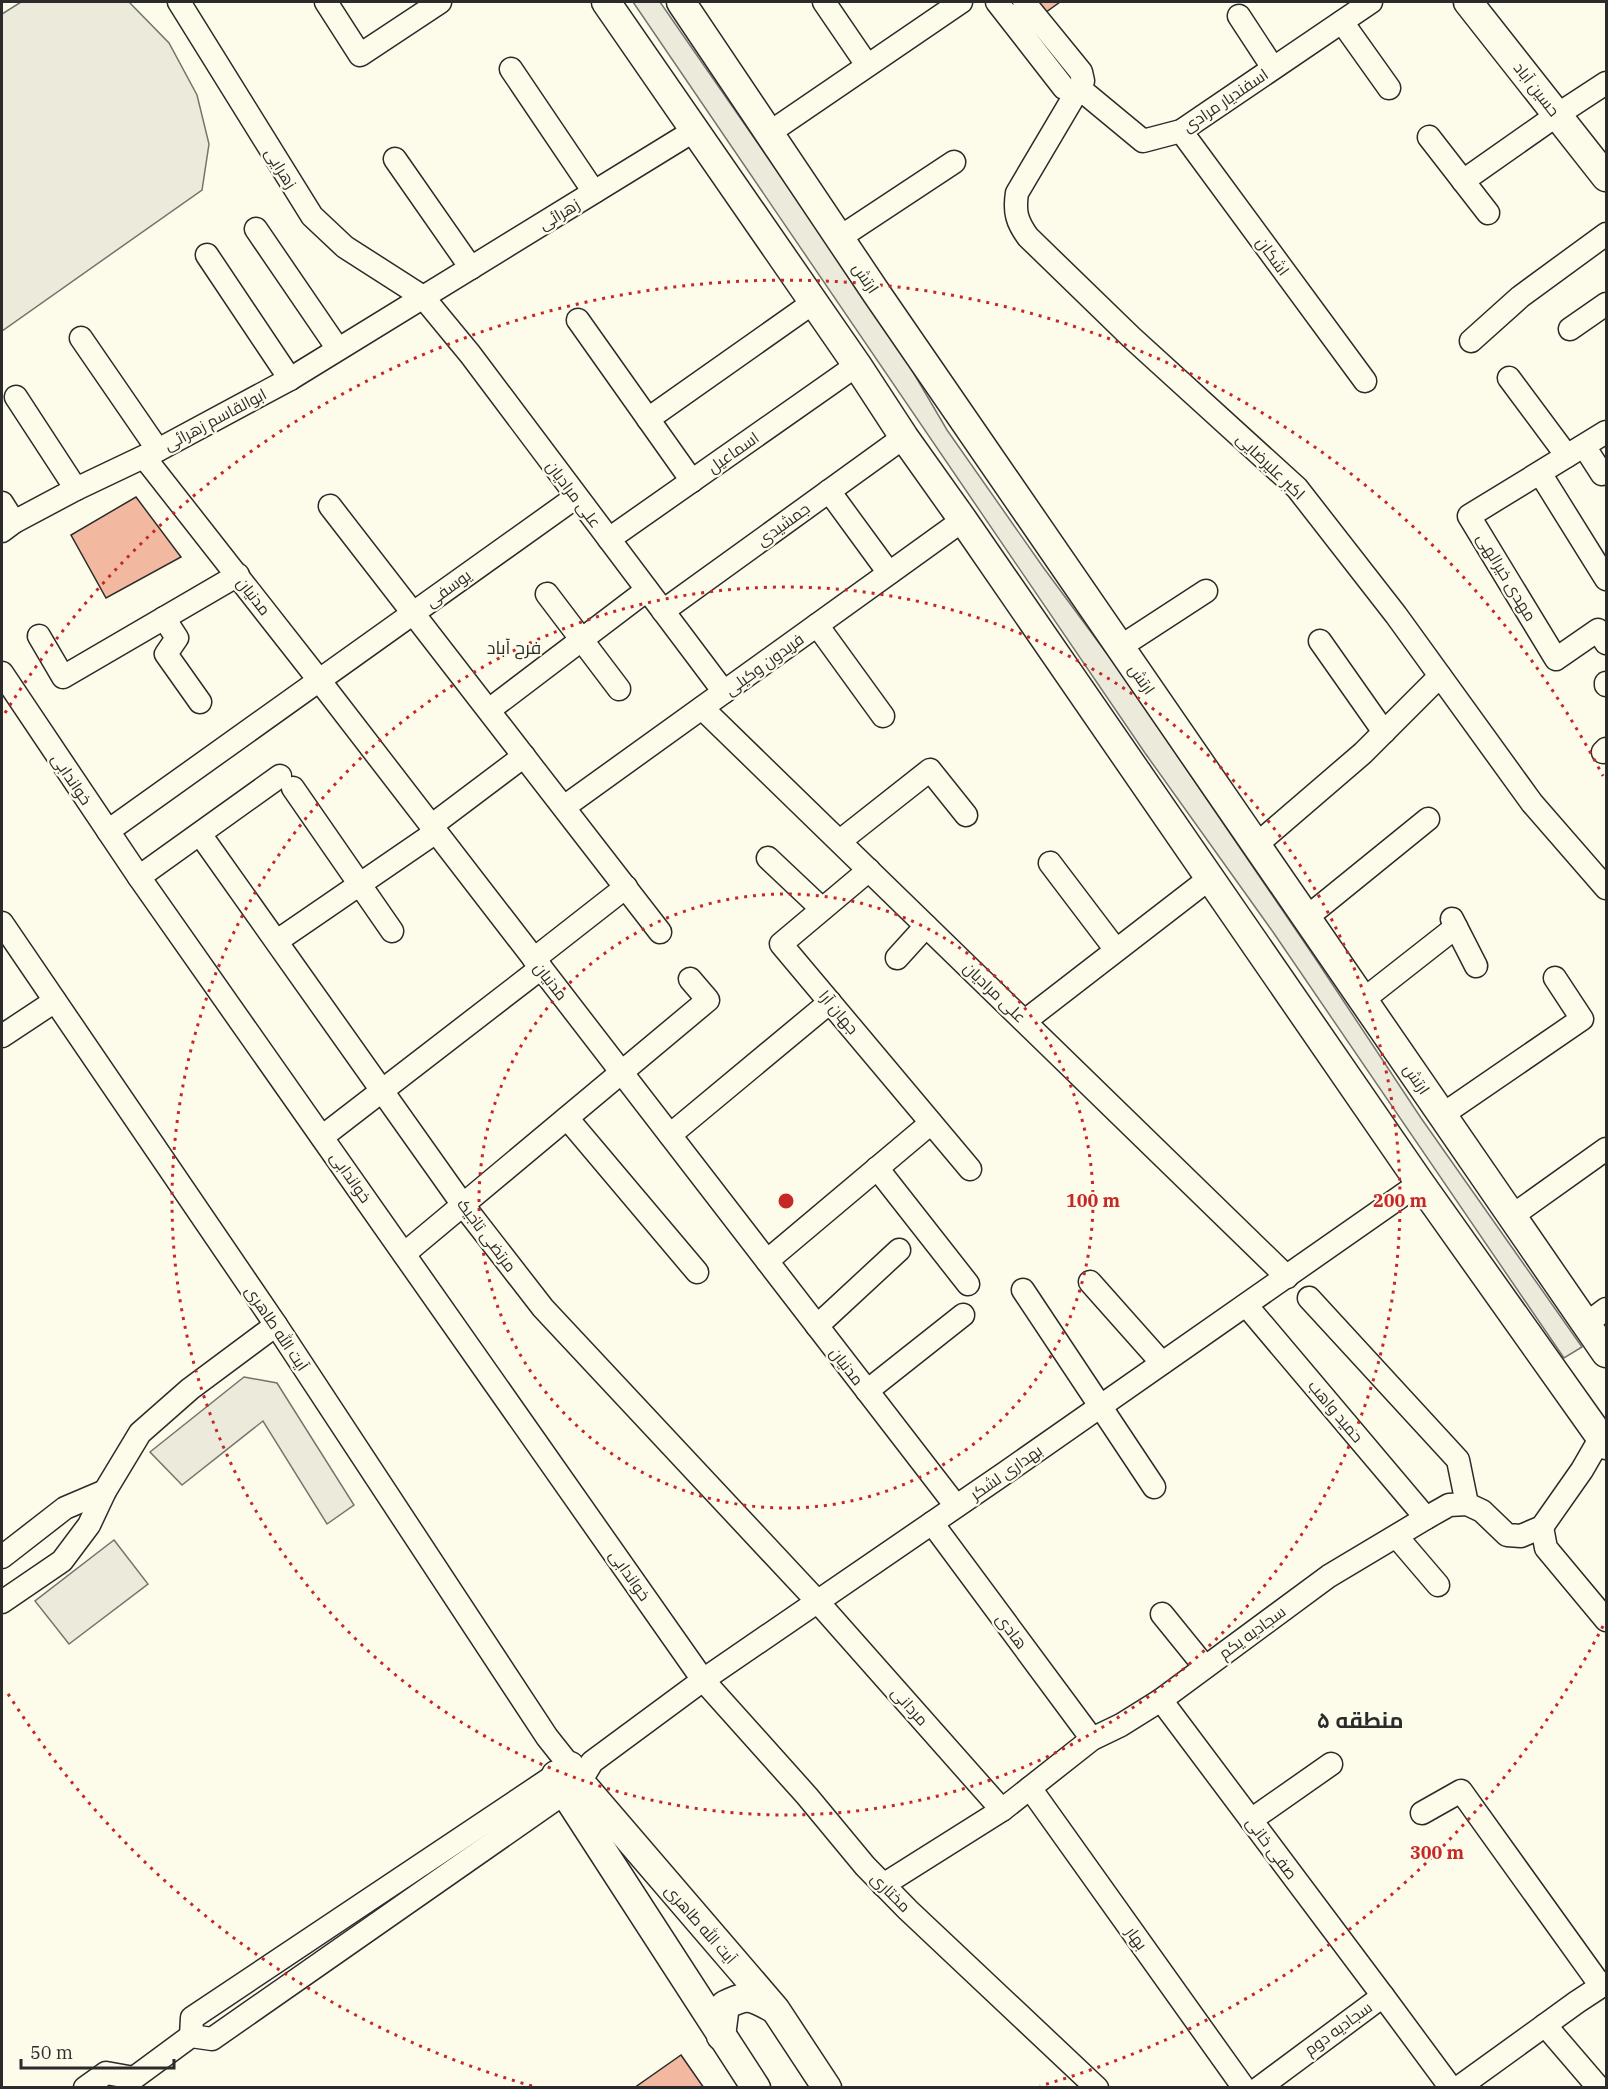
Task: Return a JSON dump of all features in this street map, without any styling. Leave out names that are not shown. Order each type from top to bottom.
[{"type":"main road","points":[[606,2],[1420,1183],[1604,1441]]},
{"type":"main road","name":"ارتش","points":[[681,2],[839,238],[1512,1216],[1596,1316],[1606,1353]]},
{"type":"main road","name":"حسین آباد","points":[[1468,2],[1606,177]]},
{"type":"main road","points":[[572,1775],[721,2036],[756,2088]]},
{"type":"main road","name":"آیت الله طاهری","points":[[572,1775],[775,2009],[827,2088]]},
{"type":"main road","points":[[721,2036],[725,2005],[745,1996],[775,2009]]},
{"type":"street","name":"زهرایی","points":[[179,2],[312,216],[345,248],[423,297]]},
{"type":"street","points":[[326,2],[360,55],[440,2]]},
{"type":"street","points":[[824,2],[867,65]]},
{"type":"street","points":[[769,133],[961,2]]},
{"type":"street","name":"اسفندیار مرادی","points":[[997,2],[1064,88],[1071,91],[1079,88],[1143,141],[1181,131],[1371,2]]},
{"type":"street","points":[[1024,2],[1081,72],[1083,81],[1079,88]]},
{"type":"street","points":[[1239,16],[1273,68]]},
{"type":"street","points":[[1342,22],[1389,88]]},
{"type":"street","points":[[511,69],[594,192]]},
{"type":"street","points":[[1463,182],[1606,83]]},
{"type":"street","name":"اکبر علیرضایی","points":[[1079,88],[1017,193],[1014,208],[1018,223],[1028,237],[1131,337],[1297,488],[1396,615],[1532,803],[1606,888]]},
{"type":"street","name":"زهرائی","points":[[423,297],[695,130]]},
{"type":"street","name":"اشکان","points":[[1181,131],[1365,381]]},
{"type":"street","points":[[1429,137],[1488,213]]},
{"type":"street","points":[[395,159],[471,268]]},
{"type":"street","points":[[839,238],[954,162]]},
{"type":"street","points":[[256,229],[338,349]]},
{"type":"street","points":[[1471,341],[1520,297],[1606,234]]},
{"type":"street","points":[[207,255],[290,379]]},
{"type":"street","name":"ابوالقاسم زهرائی","points":[[6,519],[151,453],[290,379],[423,297]]},
{"type":"street","name":"علی مرادیان","points":[[423,297],[470,354],[724,692]]},
{"type":"street","points":[[648,419],[814,302]]},
{"type":"street","points":[[1570,329],[1606,304]]},
{"type":"street","points":[[578,320],[692,481]]},
{"type":"street","name":"مدنیان","points":[[81,338],[151,453],[238,575],[956,1506]]},
{"type":"street","name":"اسماعیل","points":[[609,539],[856,365]]},
{"type":"street","points":[[1509,378],[1575,451],[1602,474]]},
{"type":"street","points":[[16,397],[76,489]]},
{"type":"street","name":"مهدی خیرالهی","points":[[1606,432],[1469,516],[1556,659],[1598,630],[1606,643]]},
{"type":"street","name":"جمشیدی","points":[[663,611],[904,437]]},
{"type":"street","points":[[1540,472],[1606,579]]},
{"type":"street","points":[[829,491],[889,573]]},
{"type":"street","name":"یوسفی","points":[[108,831],[576,497]]},
{"type":"street","points":[[330,506],[660,932]]},
{"type":"street","name":"فریدون وکیلی","points":[[564,807],[963,520]]},
{"type":"street","points":[[39,636],[63,677],[238,575]]},
{"type":"street","points":[[489,710],[647,590]]},
{"type":"street","points":[[1120,647],[1206,591]]},
{"type":"street","points":[[548,594],[619,689]]},
{"type":"street","points":[[164,618],[177,638],[166,654],[200,702]]},
{"type":"street","points":[[817,625],[883,716]]},
{"type":"street","points":[[1320,641],[1384,732]]},
{"type":"street","name":"خواندابی","points":[[2,673],[139,877],[703,1680]]},
{"type":"street","points":[[1256,845],[1363,753],[1440,676]]},
{"type":"street","name":"علی مرادیان","points":[[702,708],[1287,1276]]},
{"type":"street","points":[[277,941],[360,885],[524,756]]},
{"type":"street","points":[[840,841],[930,770],[966,815]]},
{"type":"street","points":[[139,877],[200,834],[286,782],[392,931]]},
{"type":"street","points":[[1306,918],[1428,819]]},
{"type":"street","name":"مرتضی تاجیک","points":[[200,834],[463,1205],[543,1308],[817,1601]]},
{"type":"street","points":[[768,858],[822,909]]},
{"type":"street","points":[[1050,863],[1116,950]]},
{"type":"street","name":"جهان آرا","points":[[869,870],[781,944],[970,1169]]},
{"type":"street","points":[[1025,1021],[1210,878]]},
{"type":"street","points":[[322,1137],[537,964],[626,887]]},
{"type":"street","name":"آیت الله طاهری","points":[[2,923],[276,1325],[572,1775]]},
{"type":"street","points":[[1363,1000],[1454,923],[1476,966]]},
{"type":"street","points":[[897,958],[926,926]]},
{"type":"street","points":[[1442,1115],[1582,1019],[1555,978]]},
{"type":"street","points":[[404,1254],[708,1000],[690,979]]},
{"type":"street","points":[[2,1036],[55,1001]]},
{"type":"street","points":[[670,1136],[830,1002]]},
{"type":"street","points":[[567,1118],[697,1272]]},
{"type":"street","points":[[766,1261],[931,1123]]},
{"type":"street","points":[[1512,1216],[1606,1149]]},
{"type":"street","points":[[877,1168],[968,1284]]},
{"type":"street","name":"بهداری لشکر","points":[[133,2083],[191,2036],[192,2018],[572,1775],[703,1680],[1420,1183]]},
{"type":"street","points":[[817,1326],[899,1250]]},
{"type":"street","points":[[1090,1282],[1162,1363]]},
{"type":"street","points":[[1023,1290],[1154,1487]]},
{"type":"street","points":[[1309,1298],[1458,1460],[1467,1504],[1482,1511],[1507,1535],[1521,1536],[1542,1527],[1604,1441]]},
{"type":"street","name":"حمید واهب","points":[[1246,1305],[1426,1518]]},
{"type":"street","points":[[867,1391],[963,1315]]},
{"type":"street","points":[[2,1602],[62,1561],[88,1525],[140,1432],[190,1389],[276,1325]]},
{"type":"street","points":[[2,1557],[64,1508],[105,1491]]},
{"type":"street","name":"سجادیه یکم","points":[[883,1885],[1002,1810],[1092,1739],[1121,1725],[1161,1700],[1329,1576],[1449,1505],[1467,1504]]},
{"type":"street","name":"هادی","points":[[932,1523],[1092,1739]]},
{"type":"street","points":[[1542,1527],[1546,1548],[1606,1620]]},
{"type":"street","points":[[1396,1537],[1438,1585]]},
{"type":"street","name":"مردانی","points":[[817,1601],[1002,1810]]},
{"type":"street","points":[[1162,1614],[1205,1667]]},
{"type":"street","name":"مختاری","points":[[703,1680],[883,1885],[1097,2088]]},
{"type":"street","name":"صفی خانی","points":[[1161,1700],[1383,1995]]},
{"type":"street","points":[[1251,1820],[1331,1764]]},
{"type":"street","name":"بهار","points":[[1030,1788],[1244,2088]]},
{"type":"street","points":[[1422,1813],[1461,1791],[1604,1985],[1458,2088]]},
{"type":"street","name":"سجادیه دوم","points":[[1259,2088],[1383,1995],[1451,2088]]},
{"type":"street","points":[[1545,2025],[1599,2088]]},
{"type":"street","points":[[85,2088],[106,2073],[133,2083]]},
{"type":"shaded area","points":[[21,2],[129,2],[169,43],[197,95],[209,144],[202,190],[2,331],[2,14]]},
{"type":"shaded area","points":[[633,2],[660,2],[896,343],[947,430],[1116,666],[1421,1118],[1582,1347],[1564,1358],[1273,932],[1145,753]]},
{"type":"shaded area","points":[[244,1377],[277,1383],[354,1505],[327,1524],[263,1421],[182,1485],[150,1452]]},
{"type":"shaded area","points":[[114,1540],[148,1584],[69,1644],[35,1601]]},
{"type":"building","points":[[1032,2],[1060,2],[1042,15]]},
{"type":"building","points":[[136,497],[181,557],[106,598],[71,535]]},
{"type":"building","points":[[681,2055],[704,2088],[634,2088]]},
{"type":"district","name":"فرح آباد","points":[[514,648]]},
{"type":"district","name":"منطقه ۵","points":[[1360,1720]]}]
